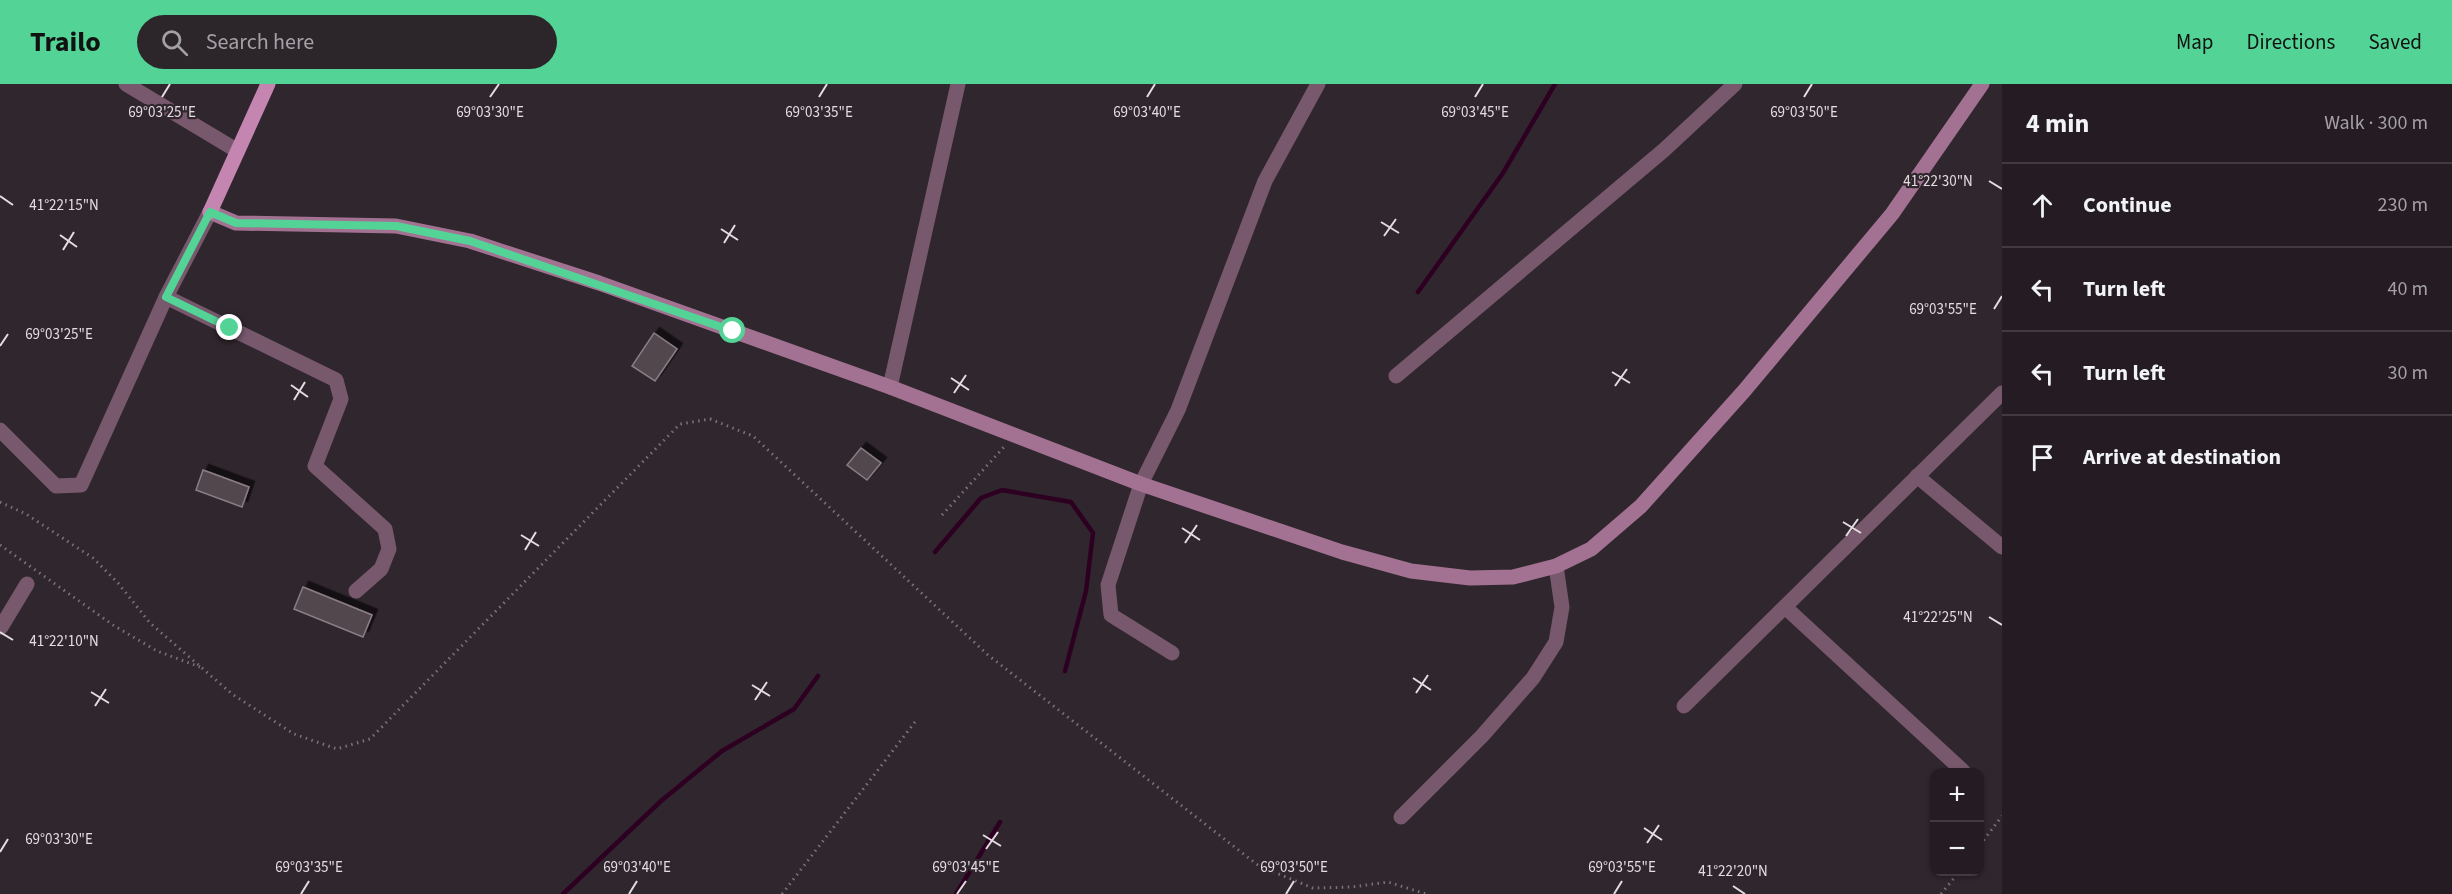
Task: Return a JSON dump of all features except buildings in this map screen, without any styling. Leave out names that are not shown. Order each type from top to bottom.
[{"type":"main road","points":[[268,84],[236,150],[210,212],[236,223],[396,226],[470,241],[890,387],[1141,483],[1341,552],[1411,571],[1470,578],[1513,577],[1556,566],[1591,549],[1641,506],[1744,391],[1892,214],[1982,84]]},
{"type":"street","points":[[126,84],[236,150]]},
{"type":"street","points":[[890,387],[957,84]]},
{"type":"street","points":[[1172,653],[1111,615],[1108,585],[1141,483],[1178,410],[1264,181],[1318,84]]},
{"type":"street","points":[[1396,376],[1664,150],[1735,84]]},
{"type":"street","points":[[0,430],[56,486],[81,485],[166,297],[210,212]]},
{"type":"street","points":[[166,297],[336,380],[341,399],[315,466],[385,529],[389,549],[381,568],[356,591]]},
{"type":"street","points":[[1684,706],[2002,393]]},
{"type":"street","points":[[1917,477],[2002,547]]},
{"type":"street","points":[[1401,817],[1482,735],[1533,678],[1556,642],[1562,607],[1556,566]]},
{"type":"street","points":[[1,627],[27,584]]},
{"type":"street","points":[[1785,607],[1960,768]]},
{"type":"path","points":[[0,502],[26,514],[93,558],[118,583],[150,623],[232,694],[294,734],[337,749],[370,740],[680,424],[710,419],[753,436],[988,655],[1259,866],[1313,888],[1352,887],[1388,882],[1426,894]]},
{"type":"path","points":[[942,514],[1016,435]]},
{"type":"path","points":[[0,545],[113,625],[157,651],[202,668]]},
{"type":"path","points":[[782,894],[915,722]]},
{"type":"path","points":[[1984,841],[2002,816]]},
{"type":"path","points":[[1941,894],[1956,876]]},
{"type":"waterway","points":[[1418,292],[1503,173],[1555,84]]},
{"type":"waterway","points":[[935,552],[981,498],[1002,490],[1071,502],[1093,533],[1086,591],[1065,671]]},
{"type":"waterway","points":[[563,894],[661,801],[722,751],[794,709],[818,676]]},
{"type":"waterway","points":[[956,894],[1000,822]]},
{"type":"route","points":[[230,328],[166,297],[210,212],[236,223],[396,226],[470,241],[733,331]]}]
